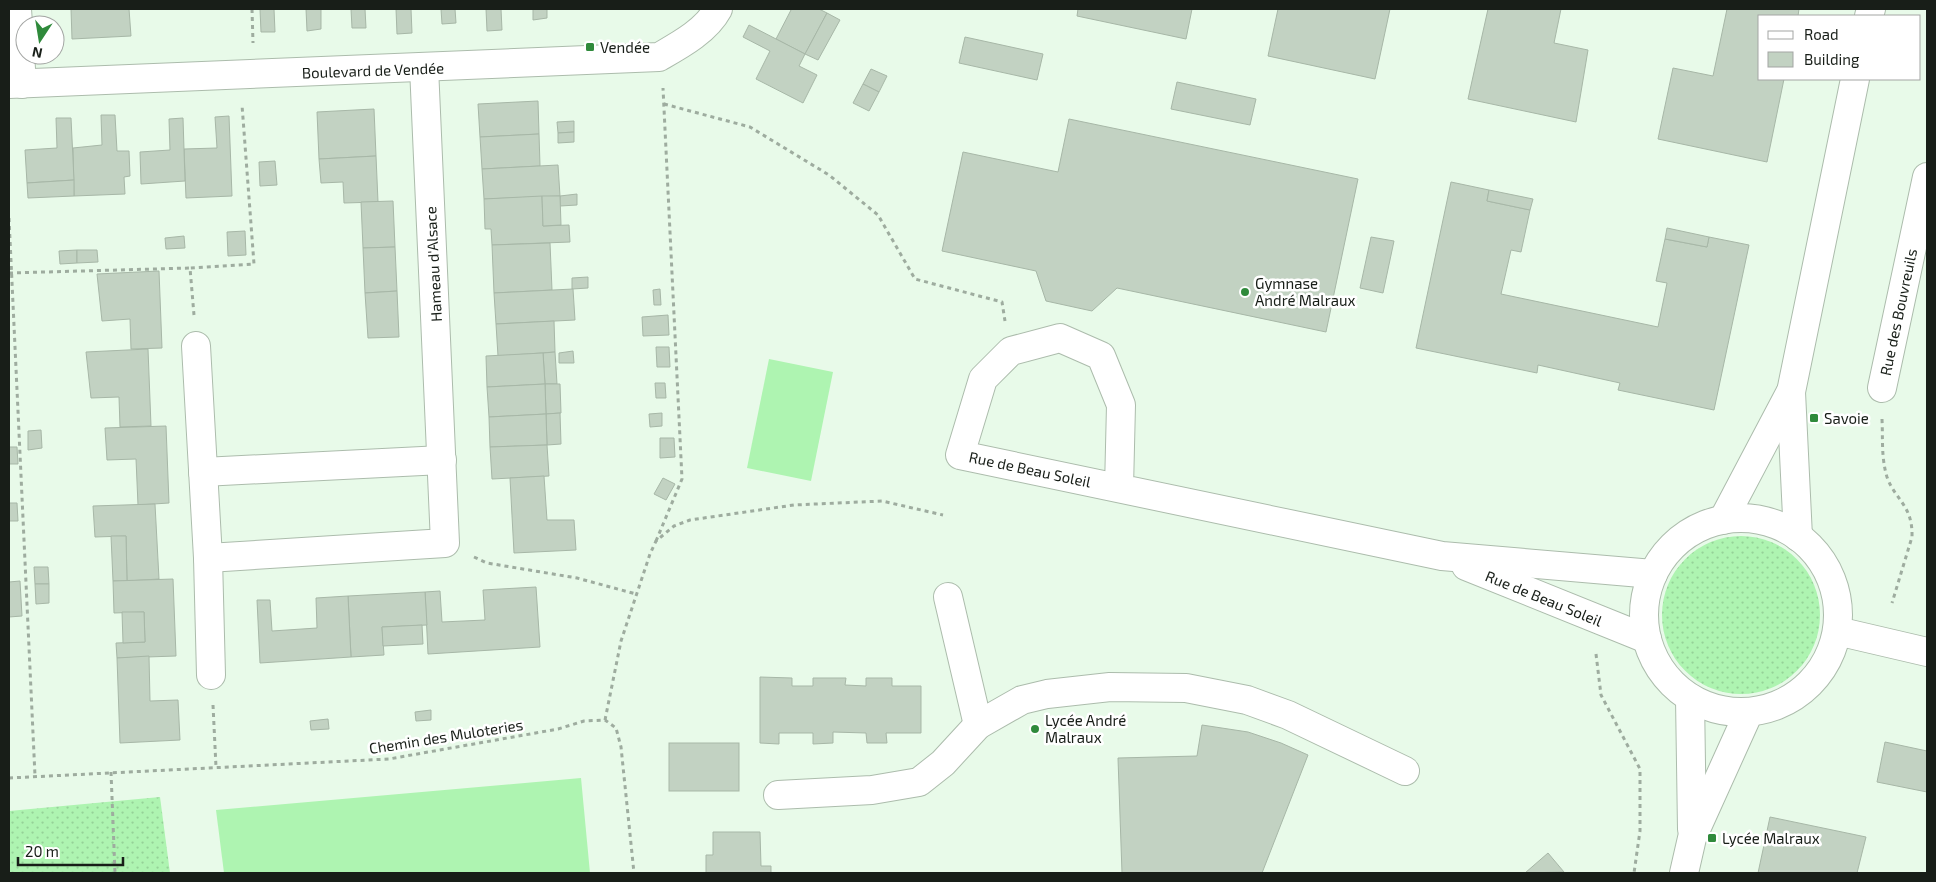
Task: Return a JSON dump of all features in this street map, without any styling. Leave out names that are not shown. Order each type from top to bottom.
[{"type":"street","points":[[15,84],[17,9]]},
{"type":"street","name":"Boulevard de Vendée","points":[[15,84],[660,57],[682,44],[712,19],[718,9]]},
{"type":"street","name":"Hameau d'Alsace","points":[[424,68],[445,543]]},
{"type":"street","points":[[1798,537],[1791,392],[1855,80]]},
{"type":"street","name":"Rue des Bouvreuils","points":[[1882,388],[1927,177]]},
{"type":"street","points":[[1011,351],[1060,338],[1101,356],[1121,405],[1119,488]]},
{"type":"street","points":[[196,346],[208,558],[211,675]]},
{"type":"street","name":"Rue de Beau Soleil","points":[[1011,351],[983,379],[960,454],[1442,556],[1653,574]]},
{"type":"street","points":[[1723,520],[1791,392]]},
{"type":"street","points":[[203,472],[442,460]]},
{"type":"street","points":[[1737,518],[1768,522],[1798,537],[1821,560],[1832,582],[1838,605],[1837,631],[1829,656],[1807,686],[1796,695],[1773,707],[1749,712],[1724,711],[1690,698],[1667,678],[1656,662],[1647,639],[1644,615],[1647,590],[1653,574],[1672,547],[1685,536],[1698,528],[1723,520],[1737,518]]},
{"type":"street","points":[[208,558],[445,543]]},
{"type":"street","name":"Rue de Beau Soleil","points":[[1442,556],[1647,639]]},
{"type":"street","points":[[948,597],[978,725]]},
{"type":"street","points":[[1837,631],[1927,652]]},
{"type":"street","points":[[778,796],[872,790],[919,782],[942,763],[978,725],[1022,700],[1047,694],[1110,687],[1186,688],[1247,700],[1288,715],[1405,772]]},
{"type":"street","points":[[1690,698],[1692,838]]},
{"type":"street","points":[[1684,873],[1692,838],[1749,712]]},
{"type":"path","points":[[634,873],[621,747],[616,728],[605,720],[621,641],[636,594],[682,479],[664,104],[660,57]]},
{"type":"path","points":[[10,273],[190,268],[254,264],[240,75]]},
{"type":"path","points":[[664,104],[750,127],[829,175],[878,215],[915,279],[1002,302],[1011,351]]},
{"type":"path","points":[[9,218],[10,273],[35,776]]},
{"type":"path","points":[[190,268],[196,346]]},
{"type":"path","points":[[1882,388],[1882,454],[1888,479],[1904,503],[1912,528],[1912,537],[1892,603]]},
{"type":"path","points":[[656,541],[674,526],[690,520],[794,505],[882,501],[943,515]]},
{"type":"path","points":[[445,543],[487,563],[577,578],[636,594]]},
{"type":"path","points":[[1595,651],[1602,695],[1640,769],[1640,831],[1634,873]]},
{"type":"path","points":[[211,675],[216,767]]},
{"type":"path","name":"Chemin des Muloteries","points":[[9,778],[389,759],[558,729],[584,721],[605,720]]},
{"type":"path","points":[[111,772],[115,873]]},
{"type":"green space","points":[[769,359],[833,372],[811,481],[747,468]]},
{"type":"green space","points":[[1741,536],[1771,542],[1797,559],[1814,585],[1820,615],[1814,645],[1797,671],[1771,688],[1741,694],[1711,688],[1685,671],[1668,645],[1662,615],[1668,585],[1685,559],[1711,542]]},
{"type":"green space","points":[[581,778],[590,873],[224,873],[216,810]]},
{"type":"green space","points":[[160,797],[170,873],[9,873],[9,811]]},
{"type":"building","points":[[71,9],[129,9],[131,36],[72,39]]},
{"type":"building","points":[[260,9],[274,9],[275,32],[261,32]]},
{"type":"building","points":[[306,9],[321,9],[321,29],[307,31]]},
{"type":"building","points":[[351,9],[365,9],[366,28],[352,28]]},
{"type":"building","points":[[396,9],[411,9],[412,33],[397,34]]},
{"type":"building","points":[[441,9],[455,9],[456,23],[442,24]]},
{"type":"building","points":[[486,9],[501,9],[502,30],[487,31]]},
{"type":"building","points":[[533,9],[547,9],[547,18],[533,20]]},
{"type":"building","points":[[789,9],[819,9],[827,13],[805,54],[776,39],[791,10]]},
{"type":"building","points":[[1078,9],[1192,9],[1186,39],[1077,16]]},
{"type":"building","points":[[1278,9],[1390,9],[1375,79],[1268,56]]},
{"type":"building","points":[[1488,9],[1561,9],[1554,43],[1588,50],[1576,122],[1468,99]]},
{"type":"building","points":[[1727,9],[1799,9],[1798,15],[1758,15],[1758,80],[1784,80],[1767,162],[1658,139],[1673,68],[1713,76]]},
{"type":"building","points":[[827,13],[840,20],[818,60],[805,54]]},
{"type":"building","points":[[749,25],[805,54],[799,66],[817,75],[803,103],[756,79],[770,51],[743,37]]},
{"type":"building","points":[[965,37],[1043,54],[1037,80],[959,63]]},
{"type":"building","points":[[871,69],[887,76],[879,92],[863,84]]},
{"type":"building","points":[[1177,82],[1256,99],[1250,125],[1171,109]]},
{"type":"building","points":[[863,84],[879,92],[869,111],[853,103]]},
{"type":"building","points":[[538,101],[539,134],[480,137],[478,104]]},
{"type":"building","points":[[374,109],[376,156],[319,159],[317,112]]},
{"type":"building","points":[[101,115],[115,115],[117,151],[129,151],[130,176],[124,177],[125,194],[74,196],[73,148],[102,145]]},
{"type":"building","points":[[229,116],[232,196],[186,198],[184,149],[217,148],[215,117]]},
{"type":"building","points":[[56,118],[71,118],[74,180],[27,183],[25,150],[57,148]]},
{"type":"building","points":[[183,118],[185,181],[141,184],[140,152],[170,150],[169,119]]},
{"type":"building","points":[[1069,119],[1358,179],[1326,332],[1117,288],[1092,311],[1046,301],[1036,271],[942,251],[963,152],[1058,172]]},
{"type":"building","points":[[574,121],[574,132],[558,133],[557,122]]},
{"type":"building","points":[[574,132],[574,142],[558,143],[558,133]]},
{"type":"building","points":[[539,134],[540,166],[482,169],[480,137]]},
{"type":"building","points":[[376,156],[378,202],[344,203],[343,182],[321,183],[319,159]]},
{"type":"building","points":[[275,161],[277,185],[260,186],[259,162]]},
{"type":"building","points":[[558,165],[560,196],[484,199],[482,169]]},
{"type":"building","points":[[74,180],[74,196],[28,198],[27,183]]},
{"type":"building","points":[[1451,182],[1489,190],[1487,201],[1530,210],[1521,252],[1511,250],[1501,294],[1658,327],[1667,283],[1656,281],[1665,239],[1707,247],[1709,237],[1749,245],[1714,410],[1618,390],[1620,383],[1538,365],[1537,373],[1416,348]]},
{"type":"building","points":[[1489,190],[1533,199],[1530,210],[1487,201]]},
{"type":"building","points":[[577,194],[577,205],[560,206],[560,196]]},
{"type":"building","points":[[542,196],[543,226],[569,225],[570,242],[492,245],[491,229],[485,229],[484,199]]},
{"type":"building","points":[[542,196],[560,196],[561,225],[543,226]]},
{"type":"building","points":[[393,201],[395,247],[363,248],[361,202]]},
{"type":"building","points":[[1667,228],[1709,237],[1707,247],[1665,239]]},
{"type":"building","points":[[245,231],[246,255],[228,256],[227,232]]},
{"type":"building","points":[[184,236],[185,248],[166,249],[165,238]]},
{"type":"building","points":[[1371,237],[1394,241],[1383,293],[1360,288]]},
{"type":"building","points":[[550,243],[552,290],[494,293],[492,245]]},
{"type":"building","points":[[395,247],[397,291],[365,293],[363,248]]},
{"type":"building","points":[[77,250],[77,263],[60,264],[59,251]]},
{"type":"building","points":[[77,250],[97,250],[98,262],[77,263]]},
{"type":"building","points":[[159,271],[162,348],[131,349],[130,319],[102,321],[97,274]]},
{"type":"building","points":[[588,277],[588,288],[572,289],[572,278]]},
{"type":"building","points":[[573,289],[575,320],[496,324],[494,293]]},
{"type":"building","points":[[660,289],[661,305],[654,305],[653,290]]},
{"type":"building","points":[[397,291],[399,337],[368,338],[365,293]]},
{"type":"building","points":[[668,315],[669,335],[643,336],[642,317]]},
{"type":"building","points":[[554,321],[555,352],[498,356],[496,324]]},
{"type":"building","points":[[656,347],[669,347],[670,367],[657,367]]},
{"type":"building","points":[[148,349],[151,426],[120,427],[119,397],[91,398],[86,352]]},
{"type":"building","points":[[573,351],[574,363],[559,363],[559,353]]},
{"type":"building","points":[[555,352],[557,384],[545,384],[543,353]]},
{"type":"building","points":[[543,353],[545,384],[487,387],[486,356]]},
{"type":"building","points":[[655,383],[665,383],[666,398],[656,398]]},
{"type":"building","points":[[545,384],[560,384],[561,413],[546,414]]},
{"type":"building","points":[[545,384],[546,414],[489,417],[487,387]]},
{"type":"building","points":[[560,413],[561,444],[547,445],[546,414]]},
{"type":"building","points":[[662,413],[662,426],[650,427],[649,414]]},
{"type":"building","points":[[546,414],[547,445],[490,447],[489,417]]},
{"type":"building","points":[[166,426],[169,503],[138,505],[136,459],[107,460],[105,428]]},
{"type":"building","points":[[41,430],[42,448],[28,450],[28,431]]},
{"type":"building","points":[[660,438],[674,438],[675,457],[660,458]]},
{"type":"building","points":[[547,445],[549,476],[492,479],[490,447]]},
{"type":"building","points":[[9,447],[17,447],[18,464],[9,464]]},
{"type":"building","points":[[544,476],[547,520],[574,520],[576,550],[514,553],[510,478]]},
{"type":"building","points":[[663,478],[675,484],[666,500],[654,494]]},
{"type":"building","points":[[9,503],[17,503],[18,521],[9,521]]},
{"type":"building","points":[[155,504],[159,579],[127,581],[126,536],[95,537],[93,506]]},
{"type":"building","points":[[111,536],[126,536],[127,581],[113,581]]},
{"type":"building","points":[[34,567],[48,567],[49,584],[35,584]]},
{"type":"building","points":[[173,579],[176,656],[117,658],[116,643],[145,642],[144,612],[114,613],[113,581]]},
{"type":"building","points":[[20,581],[22,616],[9,617],[9,582]]},
{"type":"building","points":[[35,584],[49,584],[49,603],[36,604]]},
{"type":"building","points":[[536,587],[540,647],[428,654],[425,592],[440,591],[442,622],[485,620],[483,590]]},
{"type":"building","points":[[425,592],[427,625],[382,627],[384,655],[351,657],[348,596]]},
{"type":"building","points":[[348,596],[351,657],[260,663],[257,600],[270,600],[272,631],[317,628],[316,598]]},
{"type":"building","points":[[122,612],[144,612],[145,642],[123,643]]},
{"type":"building","points":[[422,625],[423,644],[383,646],[382,627]]},
{"type":"building","points":[[149,656],[150,701],[178,700],[180,740],[120,743],[117,658]]},
{"type":"building","points":[[760,677],[792,678],[792,686],[813,686],[813,678],[846,678],[845,685],[866,686],[866,678],[892,678],[892,686],[921,686],[921,733],[886,733],[887,743],[867,743],[866,733],[833,732],[833,743],[813,744],[813,733],[779,733],[779,744],[760,743]]},
{"type":"building","points":[[431,710],[431,720],[416,721],[415,712]]},
{"type":"building","points":[[328,719],[329,729],[311,730],[310,721]]},
{"type":"building","points":[[1202,725],[1248,732],[1281,743],[1308,755],[1262,873],[1122,873],[1118,758],[1197,756]]},
{"type":"building","points":[[1885,742],[1927,751],[1927,792],[1877,782]]},
{"type":"building","points":[[669,743],[739,743],[739,791],[669,791]]},
{"type":"building","points":[[1770,817],[1866,837],[1857,873],[1758,873]]},
{"type":"building","points":[[713,832],[760,832],[761,866],[771,866],[771,873],[706,873],[706,855],[713,855]]},
{"type":"building","points":[[1548,853],[1564,872],[1525,873]]},
{"type":"place","name":"Vendée","points":[[590,47]]},
{"type":"place","name":"Gymnase André Malraux","points":[[1245,292]]},
{"type":"place","name":"Savoie","points":[[1814,418]]},
{"type":"place","name":"Lycée André Malraux","points":[[1035,729]]},
{"type":"place","name":"Lycée Malraux","points":[[1712,838]]}]
